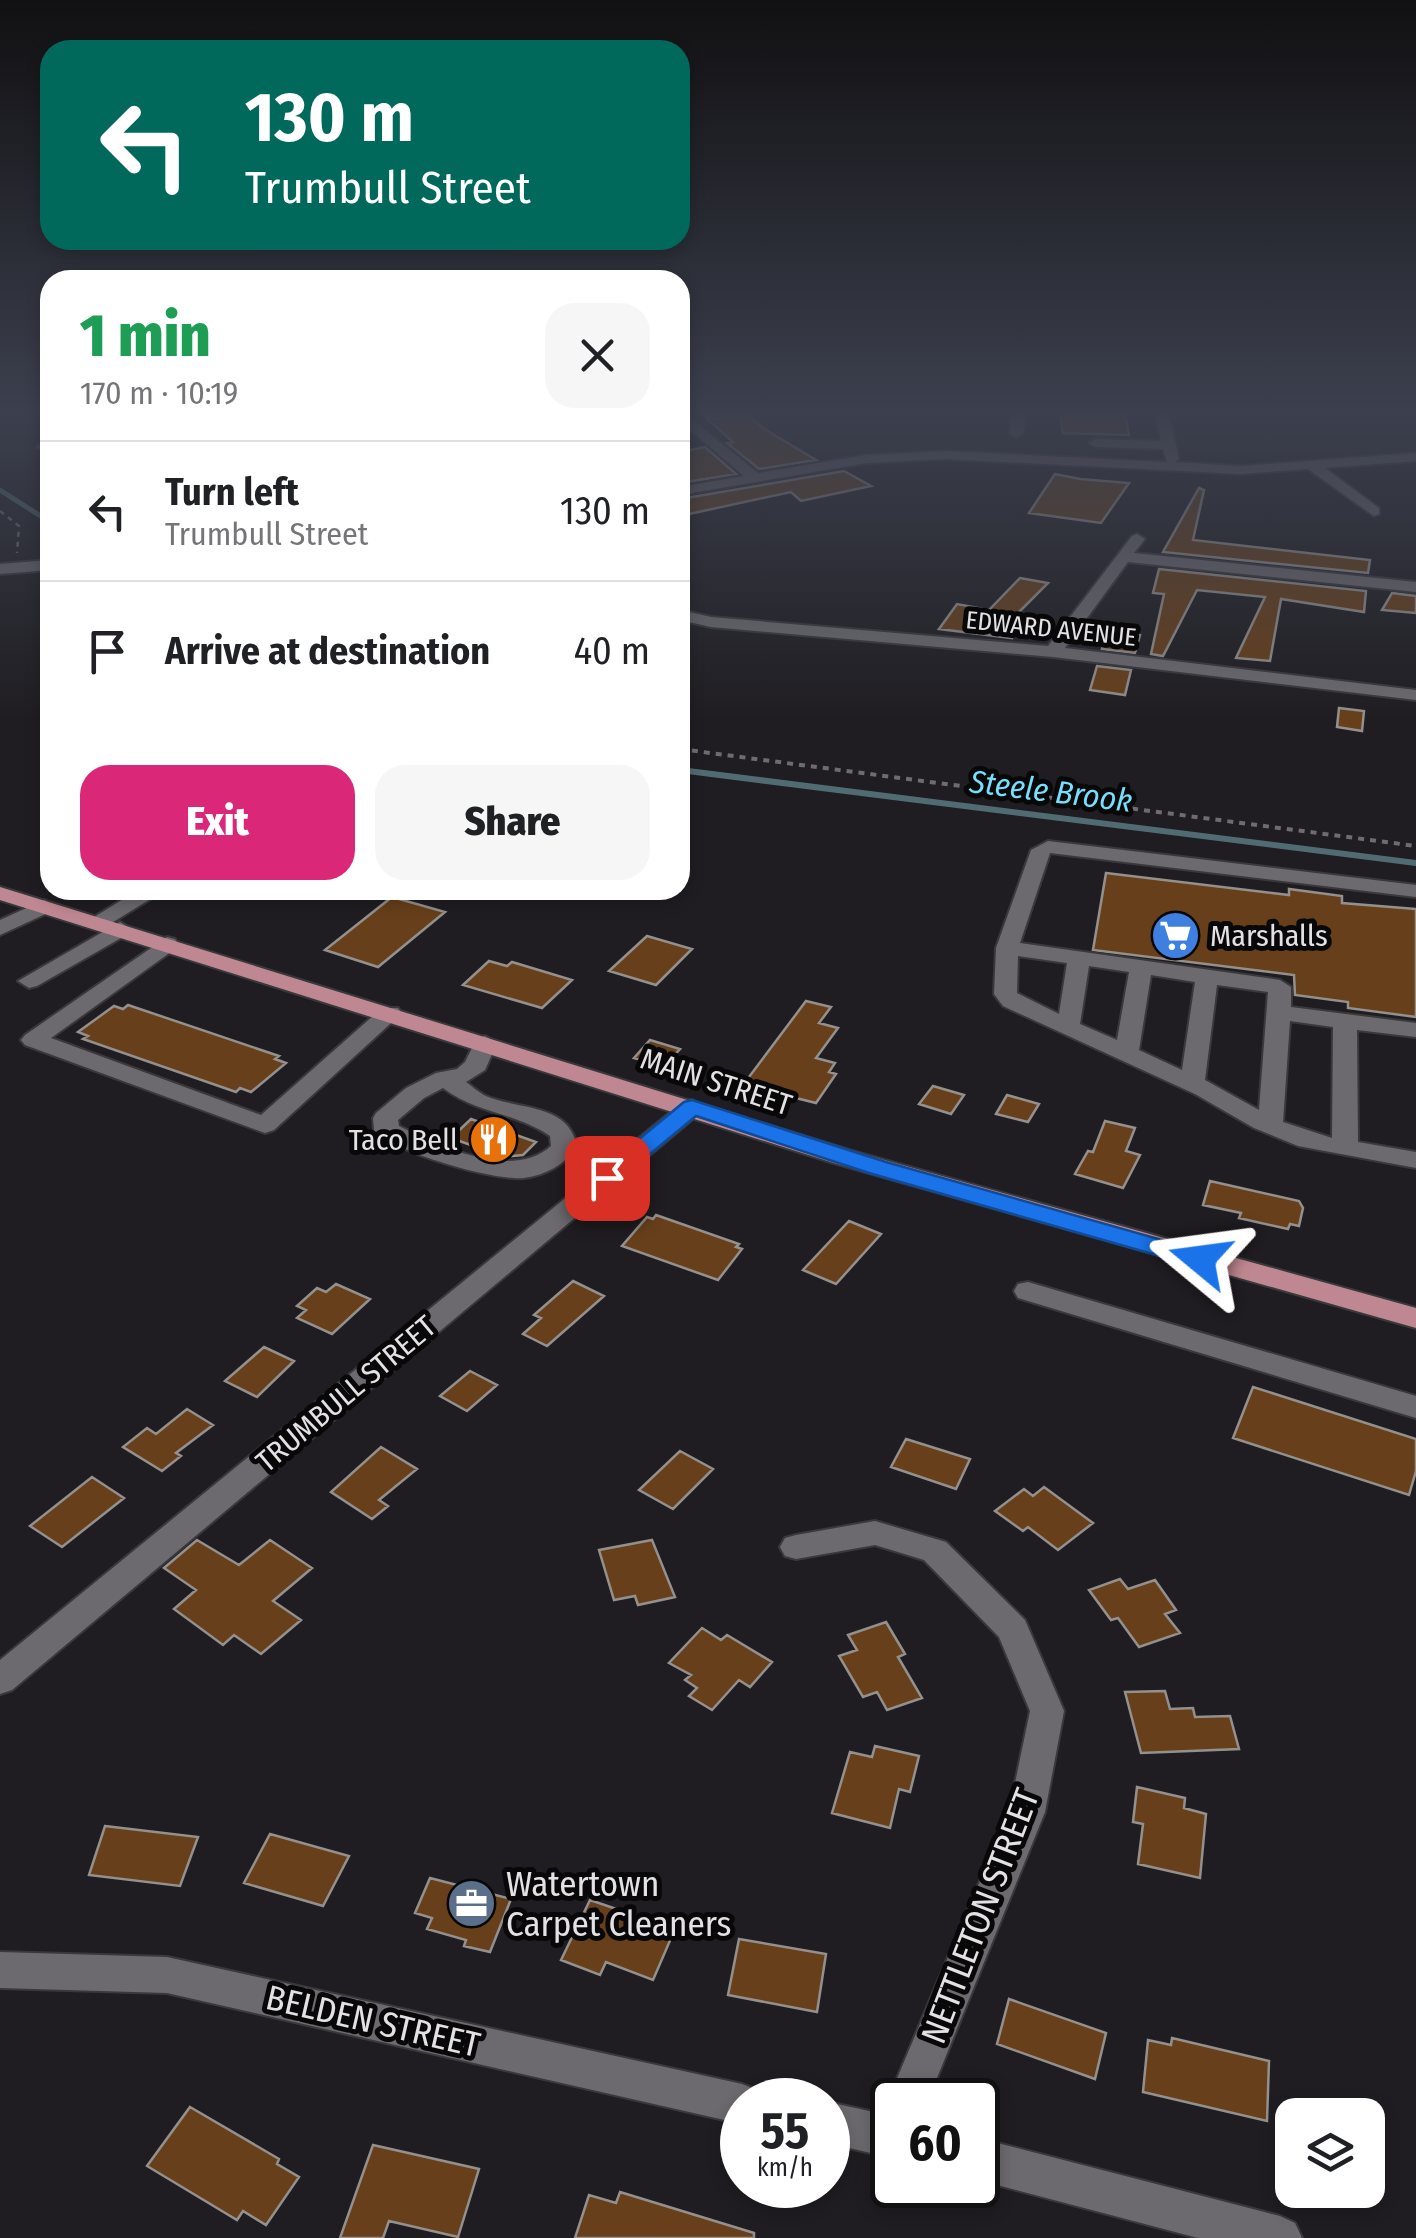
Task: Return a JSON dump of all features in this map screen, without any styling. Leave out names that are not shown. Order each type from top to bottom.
[{"type":"main road","name":"MAIN STREET","points":[[0,893],[948,1188],[1416,1318]]},
{"type":"street","points":[[1053,652],[1136,538]]},
{"type":"street","points":[[1123,557],[1416,588]]},
{"type":"street","points":[[5,565],[40,564]]},
{"type":"street","name":"EDWARD AVENUE","points":[[690,618],[1053,652],[1416,695]]},
{"type":"street","points":[[1416,892],[1048,847],[1041,850],[1008,948],[1005,994],[1012,1001],[1192,1083],[1307,1141],[1416,1160]]},
{"type":"street","points":[[30,981],[141,900]]},
{"type":"street","points":[[0,928],[44,906]]},
{"type":"street","points":[[167,944],[33,1040],[265,1125],[390,1013]]},
{"type":"street","points":[[1008,948],[1280,987],[1270,1125]]},
{"type":"street","points":[[1068,1028],[1079,958]]},
{"type":"street","points":[[1126,1054],[1141,967]]},
{"type":"street","points":[[1192,1083],[1207,976]]},
{"type":"street","points":[[1279,1013],[1416,1030],[1416,1045]]},
{"type":"street","points":[[1345,1021],[1345,1149]]},
{"type":"street","points":[[445,1078],[476,1101],[552,1123],[562,1132],[564,1147],[546,1163],[515,1170],[452,1154],[387,1130],[385,1118],[393,1108],[445,1078],[464,1075],[476,1066],[485,1042]]},
{"type":"street","name":"TRUMBULL STREET","points":[[0,1680],[692,1107]]},
{"type":"street","points":[[1028,1291],[1416,1407]]},
{"type":"street","name":"NETTLETON STREET","points":[[796,1547],[875,1533],[935,1551],[1013,1630],[1047,1711],[1027,1812],[917,2078]]},
{"type":"street","name":"BELDEN STREET","points":[[0,1970],[167,1975],[720,2099]]},
{"type":"street","points":[[1000,2166],[1280,2238]]},
{"type":"path","points":[[5,514],[19,526],[20,550],[5,565]]},
{"type":"path","points":[[690,751],[1416,846]]},
{"type":"building","points":[[1039,514],[1107,514],[1101,523]]},
{"type":"building","points":[[1184,514],[1199,514],[1193,540],[1370,560],[1368,573],[1163,552]]},
{"type":"building","points":[[1159,569],[1366,591],[1364,612],[1281,599],[1270,661],[1236,658],[1265,597],[1197,590],[1163,656],[1151,654],[1164,594],[1153,593]]},
{"type":"building","points":[[1020,578],[1048,583],[1018,613],[1012,638],[939,629],[957,604],[989,610]]},
{"type":"building","points":[[1392,593],[1416,596],[1416,613],[1382,610]]},
{"type":"building","points":[[1107,632],[1140,635],[1135,653],[1102,649]]},
{"type":"building","points":[[1097,666],[1131,670],[1125,695],[1090,690]]},
{"type":"building","points":[[1339,708],[1364,711],[1362,731],[1337,727]]},
{"type":"building","points":[[1106,873],[1289,895],[1289,889],[1342,896],[1342,903],[1416,909],[1416,1017],[1348,1008],[1348,1002],[1295,995],[1294,975],[1093,950]]},
{"type":"building","points":[[388,900],[445,912],[378,967],[325,950]]},
{"type":"building","points":[[647,936],[692,949],[656,985],[609,971]]},
{"type":"building","points":[[489,961],[507,966],[512,962],[572,980],[542,1008],[463,985]]},
{"type":"building","points":[[806,1001],[831,1007],[819,1023],[838,1028],[816,1058],[835,1063],[829,1072],[836,1074],[816,1103],[772,1092],[762,1105],[734,1097]]},
{"type":"building","points":[[128,1005],[279,1056],[275,1059],[286,1063],[251,1092],[240,1088],[236,1092],[83,1039],[88,1036],[78,1032],[114,1006],[123,1009]]},
{"type":"building","points":[[650,1040],[680,1049],[664,1066],[634,1058]]},
{"type":"building","points":[[933,1086],[964,1095],[951,1114],[919,1104]]},
{"type":"building","points":[[1007,1095],[1039,1104],[1028,1122],[996,1114]]},
{"type":"building","points":[[471,1119],[536,1142],[523,1155],[504,1157],[451,1138]]},
{"type":"building","points":[[1105,1121],[1135,1128],[1126,1151],[1140,1155],[1123,1188],[1075,1174],[1088,1151],[1093,1152]]},
{"type":"building","points":[[1210,1181],[1299,1201],[1303,1208],[1299,1226],[1290,1224],[1288,1229],[1203,1205]]},
{"type":"building","points":[[656,1215],[739,1244],[736,1247],[742,1249],[718,1280],[622,1246],[647,1217],[653,1219]]},
{"type":"building","points":[[849,1221],[881,1234],[836,1284],[803,1270]]},
{"type":"building","points":[[573,1281],[604,1296],[547,1346],[523,1334],[541,1318],[534,1315]]},
{"type":"building","points":[[336,1284],[370,1299],[332,1334],[297,1318],[306,1310],[297,1306],[317,1288],[326,1292]]},
{"type":"building","points":[[264,1347],[294,1361],[257,1397],[225,1381]]},
{"type":"building","points":[[470,1371],[497,1385],[467,1411],[440,1396]]},
{"type":"building","points":[[1253,1387],[1416,1439],[1416,1471],[1409,1495],[1233,1438]]},
{"type":"building","points":[[187,1409],[213,1425],[176,1453],[181,1456],[162,1471],[123,1447],[147,1428],[156,1434]]},
{"type":"building","points":[[906,1439],[970,1459],[956,1489],[891,1467]]},
{"type":"building","points":[[381,1447],[417,1469],[379,1500],[388,1506],[372,1519],[331,1492]]},
{"type":"building","points":[[680,1451],[713,1469],[673,1509],[639,1490]]},
{"type":"building","points":[[92,1477],[124,1498],[62,1547],[30,1526]]},
{"type":"building","points":[[1044,1487],[1093,1523],[1058,1550],[1028,1527],[1023,1531],[995,1511],[1024,1489],[1033,1496]]},
{"type":"building","points":[[197,1540],[239,1565],[270,1540],[312,1568],[273,1601],[301,1620],[261,1654],[234,1635],[223,1645],[174,1609],[196,1590],[164,1568]]},
{"type":"building","points":[[652,1540],[675,1597],[638,1605],[635,1596],[614,1600],[599,1550]]},
{"type":"building","points":[[1120,1579],[1128,1589],[1155,1580],[1176,1610],[1165,1614],[1180,1633],[1139,1647],[1118,1618],[1111,1620],[1089,1590]]},
{"type":"building","points":[[886,1622],[905,1654],[898,1657],[922,1698],[887,1710],[877,1692],[863,1697],[839,1656],[857,1650],[848,1635]]},
{"type":"building","points":[[702,1628],[721,1640],[727,1635],[772,1662],[750,1687],[739,1680],[712,1710],[689,1696],[697,1688],[685,1680],[691,1675],[669,1663]]},
{"type":"building","points":[[1165,1691],[1170,1709],[1193,1708],[1195,1717],[1230,1716],[1239,1749],[1141,1753],[1125,1692]]},
{"type":"building","points":[[875,1746],[919,1756],[910,1792],[899,1789],[890,1828],[832,1813],[850,1752],[872,1757]]},
{"type":"building","points":[[1137,1787],[1185,1798],[1184,1808],[1206,1814],[1200,1878],[1138,1864],[1143,1824],[1133,1822]]},
{"type":"building","points":[[105,1826],[198,1837],[180,1886],[89,1875]]},
{"type":"building","points":[[270,1834],[349,1856],[323,1906],[244,1883]]},
{"type":"building","points":[[430,1878],[511,1899],[490,1952],[464,1946],[466,1940],[427,1929],[432,1918],[415,1913]]},
{"type":"building","points":[[590,1900],[675,1929],[653,1980],[606,1962],[600,1975],[561,1960]]},
{"type":"building","points":[[739,1939],[826,1954],[817,2012],[728,1995]]},
{"type":"building","points":[[1009,1999],[1106,2033],[1095,2079],[997,2044]]},
{"type":"building","points":[[1172,2038],[1269,2061],[1267,2121],[1143,2092],[1148,2040],[1171,2045]]},
{"type":"building","points":[[190,2107],[279,2159],[277,2164],[299,2177],[266,2225],[243,2211],[237,2220],[147,2166]]},
{"type":"building","points":[[373,2145],[479,2169],[458,2237],[389,2221],[383,2238],[340,2238]]},
{"type":"building","points":[[620,2192],[754,2233],[754,2238],[575,2238],[589,2195],[616,2203]]},
{"type":"waterway","name":"Steele Brook","points":[[690,771],[1416,863]]},
{"type":"place","name":"Marshalls","points":[[1175,936]]},
{"type":"place","name":"Taco Bell","points":[[493,1140]]},
{"type":"place","name":"Watertown Carpet Cleaners","points":[[471,1904]]},
{"type":"route","points":[[607,1178],[692,1107],[878,1168],[1200,1259]]}]
